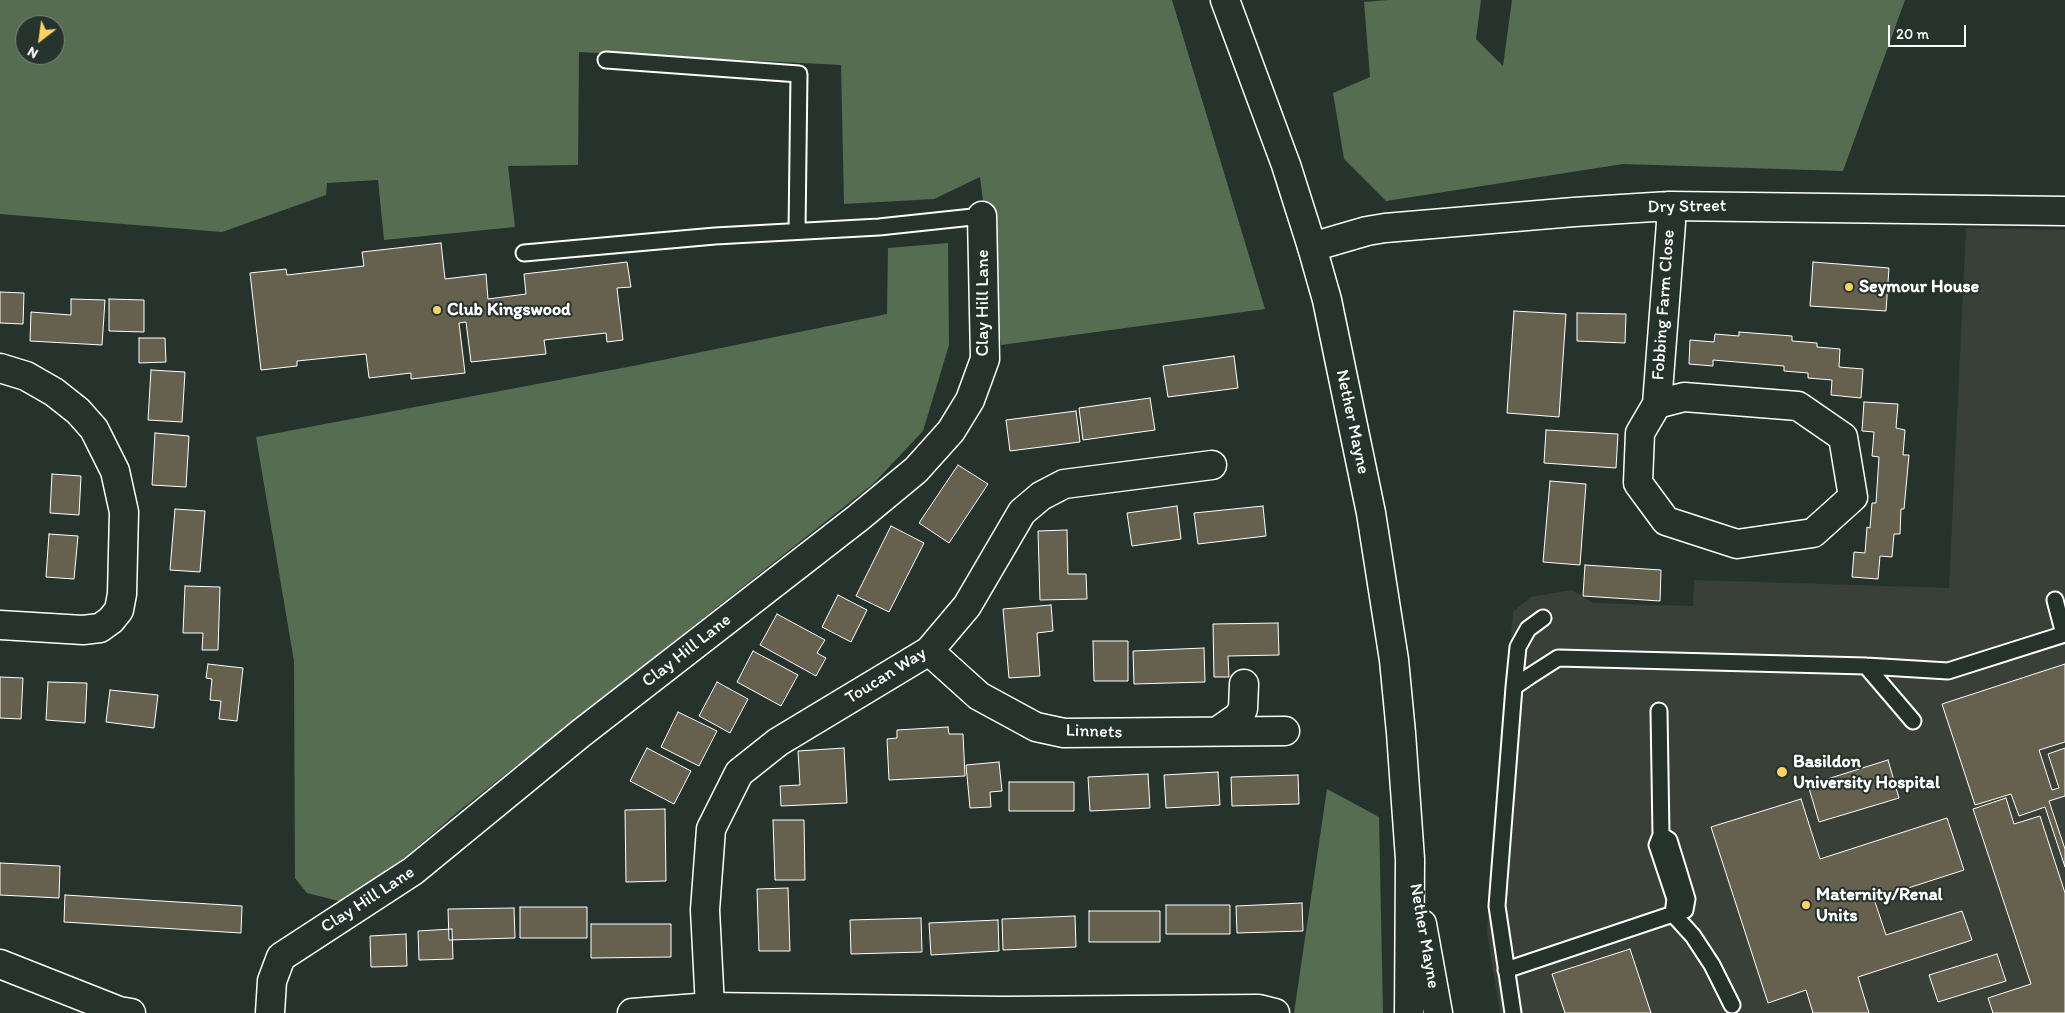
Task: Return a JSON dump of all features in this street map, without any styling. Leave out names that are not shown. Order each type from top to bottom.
[{"type":"street","name":"Nether Mayne","points":[[1225,0],[1286,165],[1312,247],[1327,300],[1371,513],[1394,660],[1410,859],[1408,1013]]},
{"type":"street","name":"Dry Street","points":[[1312,247],[1367,231],[1385,228],[1669,206],[2065,211]]},
{"type":"street","name":"Fobbing Farm Close","points":[[1656,404],[1684,397],[1798,406],[1843,437],[1853,496],[1813,533],[1737,544],[1666,521],[1638,483],[1640,433],[1656,404],[1670,223],[1669,206]]},
{"type":"street","name":"Clay Hill Lane","points":[[270,1013],[272,981],[281,957],[414,871],[580,734],[858,518],[916,470],[951,431],[970,400],[985,359],[982,216]]},
{"type":"street","points":[[0,368],[26,376],[54,392],[78,411],[94,429],[115,471],[124,512],[122,594],[119,610],[111,620],[100,628],[83,630],[0,625]]},
{"type":"street","name":"Toucan Way","points":[[710,1007],[706,910],[711,830],[739,773],[778,742],[929,651],[967,606],[1022,512],[1041,496],[1064,484],[1212,465]]},
{"type":"street","name":"Linnets","points":[[929,651],[979,696],[1036,726],[1064,733],[1285,732]]},
{"type":"street","points":[[1218,731],[1238,717],[1243,708],[1244,684]]},
{"type":"street","name":"Nether Mayne","points":[[1410,859],[1438,1013]]},
{"type":"street","points":[[0,964],[123,1012]]},
{"type":"street","points":[[632,1013],[710,1007],[1002,1012],[1267,1011]]},
{"type":"lane","points":[[606,60],[799,74],[797,231]]},
{"type":"lane","points":[[524,253],[715,236],[879,227],[982,216]]},
{"type":"lane","points":[[1514,687],[1558,658],[1866,666],[1948,671],[2065,634],[2055,600]]},
{"type":"lane","points":[[1513,1013],[1497,906],[1518,647],[1528,629],[1543,618]]},
{"type":"lane","points":[[1866,666],[1913,722]]},
{"type":"lane","points":[[1659,711],[1661,835],[1657,845],[1675,899],[1673,914]]},
{"type":"lane","points":[[1506,970],[1673,914]]},
{"type":"lane","points":[[1673,914],[1694,936],[1712,965],[1732,1005]]},
{"type":"shaded area","name":"Basildon University Hospital","points":[[1966,228],[2065,230],[2065,1013],[1500,1013],[1487,932],[1513,612],[1531,597],[1572,590],[1593,603],[1693,606],[1694,580],[1949,588]]},
{"type":"green space","points":[[0,0],[1172,0],[1265,309],[1001,345],[980,177],[934,199],[844,204],[841,65],[579,52],[578,165],[508,166],[515,227],[384,240],[378,180],[327,183],[326,195],[222,232],[0,214]]},
{"type":"green space","points":[[1388,0],[1481,0],[1476,39],[1503,66],[1512,0],[1905,0],[1843,171],[1623,164],[1386,201],[1344,159],[1333,93],[1370,77],[1364,2]]},
{"type":"green space","points":[[948,243],[949,345],[923,431],[873,484],[459,811],[404,858],[343,902],[307,893],[295,878],[294,661],[256,437],[638,365],[887,314],[888,248]]},
{"type":"green space","points":[[1327,789],[1379,817],[1383,1013],[1294,1013]]},
{"type":"building","name":"Club Kingswood","points":[[441,243],[445,279],[486,274],[488,299],[526,294],[524,274],[627,262],[631,287],[617,288],[623,340],[607,342],[606,333],[544,340],[546,354],[471,362],[466,322],[459,323],[465,373],[411,379],[411,373],[369,378],[366,354],[297,361],[297,366],[261,370],[250,273],[286,269],[287,275],[364,266],[362,252]]},
{"type":"building","name":"Seymour House","points":[[1813,262],[1889,268],[1886,311],[1810,306]]},
{"type":"building","points":[[0,292],[24,293],[23,324],[0,323]]},
{"type":"building","points":[[71,299],[105,300],[102,345],[30,341],[31,312],[71,315]]},
{"type":"building","points":[[109,299],[144,300],[144,332],[109,331]]},
{"type":"building","points":[[1514,311],[1566,314],[1559,417],[1507,413]]},
{"type":"building","points":[[1577,313],[1626,314],[1625,343],[1577,341]]},
{"type":"building","points":[[1739,332],[1792,336],[1792,341],[1817,343],[1817,347],[1840,349],[1839,367],[1863,369],[1861,398],[1831,395],[1832,380],[1808,378],[1808,373],[1784,371],[1784,366],[1713,360],[1713,366],[1689,364],[1690,340],[1714,342],[1715,334],[1739,336]]},
{"type":"building","points":[[139,338],[165,338],[166,362],[139,363]]},
{"type":"building","points":[[1234,356],[1238,388],[1168,397],[1163,366]]},
{"type":"building","points":[[151,370],[185,372],[182,422],[148,420]]},
{"type":"building","points":[[1150,398],[1155,430],[1083,440],[1079,408]]},
{"type":"building","points":[[1864,402],[1898,404],[1896,428],[1905,430],[1903,455],[1909,455],[1904,509],[1901,509],[1900,534],[1894,534],[1892,557],[1880,556],[1878,579],[1852,577],[1854,552],[1865,553],[1867,527],[1870,528],[1872,503],[1876,503],[1879,457],[1872,456],[1874,432],[1862,431]]},
{"type":"building","points":[[1076,411],[1080,442],[1010,451],[1006,420]]},
{"type":"building","points":[[1546,430],[1618,434],[1616,468],[1544,463]]},
{"type":"building","points":[[155,433],[189,436],[186,487],[152,485]]},
{"type":"building","points":[[958,465],[988,484],[949,543],[919,523]]},
{"type":"building","points":[[52,474],[81,476],[79,515],[50,513]]},
{"type":"building","points":[[1550,481],[1586,484],[1580,565],[1543,562]]},
{"type":"building","points":[[1177,506],[1181,539],[1132,546],[1127,513]]},
{"type":"building","points":[[1263,506],[1266,536],[1198,544],[1194,513]]},
{"type":"building","points":[[175,509],[205,511],[200,572],[170,570]]},
{"type":"building","points":[[891,526],[924,543],[889,612],[856,596]]},
{"type":"building","points":[[1067,530],[1068,574],[1086,574],[1087,599],[1040,600],[1038,531]]},
{"type":"building","points":[[49,534],[78,536],[74,579],[46,577]]},
{"type":"building","points":[[1585,565],[1661,570],[1660,601],[1583,596]]},
{"type":"building","points":[[185,586],[220,587],[218,650],[202,650],[203,633],[183,633]]},
{"type":"building","points":[[838,595],[867,610],[851,642],[822,627]]},
{"type":"building","points":[[1051,605],[1053,631],[1037,633],[1040,676],[1009,678],[1003,609]]},
{"type":"building","points":[[777,614],[825,640],[817,653],[826,658],[816,676],[760,645]]},
{"type":"building","points":[[1278,623],[1279,655],[1228,656],[1229,677],[1214,677],[1213,624]]},
{"type":"building","points":[[1093,641],[1128,641],[1128,681],[1094,681]]},
{"type":"building","points":[[1204,648],[1205,682],[1134,684],[1133,651]]},
{"type":"building","points":[[753,651],[798,675],[781,706],[737,682]]},
{"type":"building","points":[[208,664],[243,668],[237,721],[219,719],[221,701],[210,700],[212,679],[206,678]]},
{"type":"building","points":[[2065,664],[2065,742],[2039,750],[2052,790],[2059,788],[2048,754],[2065,748],[2065,796],[2049,801],[2065,849],[2065,867],[2045,807],[2019,816],[2011,794],[1975,805],[1942,704]]},
{"type":"building","points":[[0,677],[23,678],[21,719],[0,718]]},
{"type":"building","points":[[48,682],[87,683],[85,723],[46,720]]},
{"type":"building","points":[[717,682],[748,699],[730,733],[699,716]]},
{"type":"building","points":[[110,690],[158,695],[154,728],[106,722]]},
{"type":"building","points":[[678,712],[717,731],[699,766],[661,747]]},
{"type":"building","points":[[948,727],[949,734],[963,734],[965,776],[889,780],[887,739],[897,738],[897,730]]},
{"type":"building","points":[[647,748],[691,771],[674,804],[630,781]]},
{"type":"building","points":[[844,748],[847,803],[781,806],[780,786],[800,785],[798,751]]},
{"type":"building","points":[[1888,760],[1899,798],[1819,822],[1808,785]]},
{"type":"building","points":[[999,762],[1002,791],[990,792],[991,807],[970,808],[966,765]]},
{"type":"building","points":[[1218,772],[1220,805],[1166,808],[1164,775]]},
{"type":"building","points":[[1148,774],[1150,808],[1090,811],[1088,777]]},
{"type":"building","points":[[1298,775],[1299,804],[1232,806],[1231,777]]},
{"type":"building","points":[[1009,782],[1074,782],[1074,811],[1009,811]]},
{"type":"building","points":[[2006,798],[2014,824],[2040,816],[2065,893],[2065,1013],[1993,1013],[1988,998],[2031,984],[1973,809]]},
{"type":"building","name":"Maternity/Renal Units","points":[[1801,799],[1820,859],[1947,818],[1964,870],[1874,899],[1886,935],[1962,911],[1972,940],[1858,977],[1869,1013],[1813,1013],[1806,990],[1768,1003],[1711,827]]},
{"type":"building","points":[[665,809],[666,881],[626,882],[625,810]]},
{"type":"building","points":[[773,820],[804,820],[805,880],[775,880]]},
{"type":"building","points":[[0,863],[60,866],[59,898],[0,895]]},
{"type":"building","points":[[788,888],[790,951],[759,951],[757,889]]},
{"type":"building","points":[[65,895],[242,906],[241,933],[64,922]]},
{"type":"building","points":[[1302,903],[1303,931],[1237,933],[1236,906]]},
{"type":"building","points":[[1166,905],[1230,905],[1230,934],[1166,934]]},
{"type":"building","points":[[520,907],[587,907],[587,938],[520,938]]},
{"type":"building","points":[[514,908],[515,938],[449,940],[448,909]]},
{"type":"building","points":[[1089,911],[1160,911],[1160,942],[1089,942]]},
{"type":"building","points":[[1075,916],[1076,947],[1003,950],[1002,919]]},
{"type":"building","points":[[921,918],[922,952],[851,954],[850,920]]},
{"type":"building","points":[[998,920],[999,951],[931,955],[929,923]]},
{"type":"building","points":[[591,924],[671,924],[671,957],[591,958]]},
{"type":"building","points":[[452,929],[453,959],[419,960],[418,931]]},
{"type":"building","points":[[406,934],[407,966],[371,967],[370,936]]},
{"type":"building","points":[[1630,949],[1651,1013],[1565,1013],[1552,974]]},
{"type":"building","points":[[1997,954],[2006,981],[1938,1002],[1929,975]]},
{"type":"place","name":"Seymour House","points":[[1849,287]]},
{"type":"place","name":"Club Kingswood","points":[[437,310]]},
{"type":"place","name":"Basildon University Hospital","points":[[1782,772]]},
{"type":"place","name":"Maternity/Renal Units","points":[[1806,905]]}]
